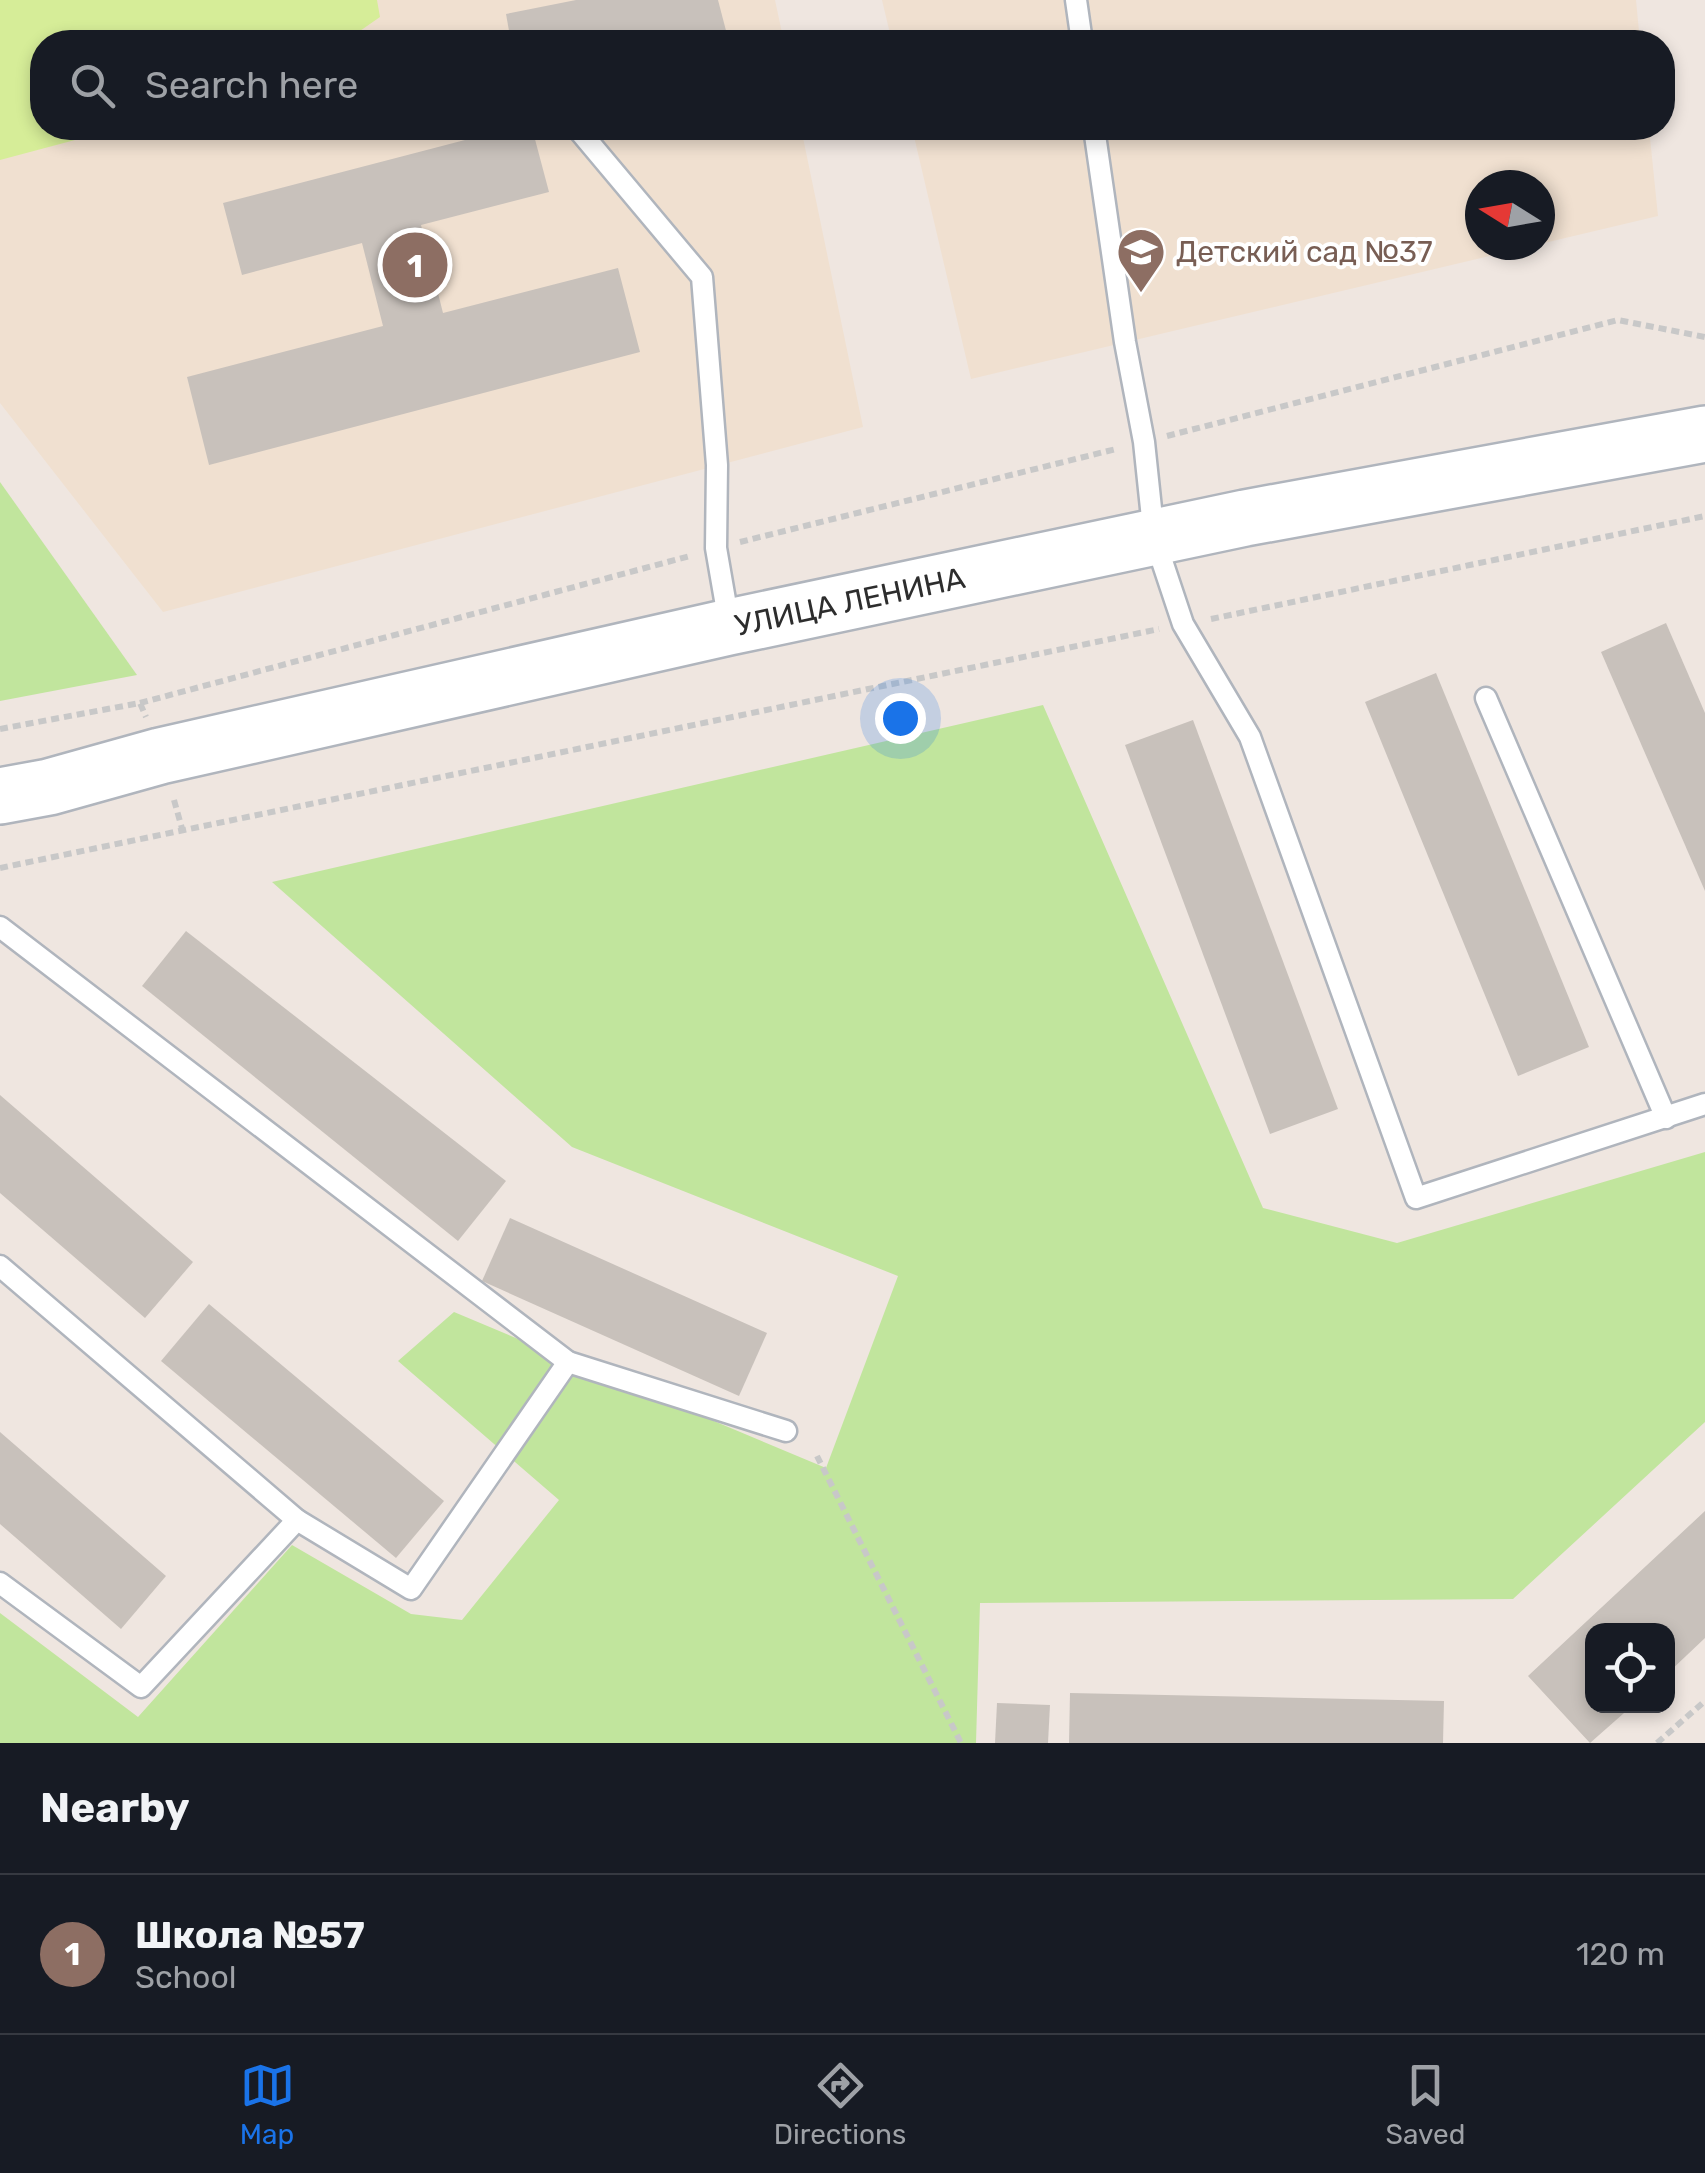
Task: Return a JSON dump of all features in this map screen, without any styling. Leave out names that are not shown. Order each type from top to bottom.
[{"type":"main road","name":"УЛИЦА ЛЕНИНА","points":[[0,796],[729,627],[1154,537],[1705,434]]},
{"type":"lane","points":[[1076,0],[1080,30]]},
{"type":"lane","points":[[587,140],[702,278],[716,466],[716,548],[729,627]]},
{"type":"lane","points":[[1096,140],[1144,442],[1154,537],[1183,624],[1250,737],[1416,1198],[1705,1104]]},
{"type":"lane","points":[[1486,698],[1666,1118]]},
{"type":"lane","points":[[0,927],[568,1362],[786,1430]]},
{"type":"lane","points":[[0,1266],[296,1520],[410,1589],[568,1362]]},
{"type":"lane","points":[[0,1584],[141,1687],[296,1520]]},
{"type":"path","points":[[140,704],[716,548],[1618,320],[1705,337]]},
{"type":"path","points":[[0,868],[1705,516]]},
{"type":"path","points":[[818,1456],[961,1743]]},
{"type":"path","points":[[1657,1743],[1705,1701]]},
{"type":"shaded area","points":[[0,0],[775,0],[781,30],[30,30],[30,140],[803,140],[863,427],[163,612],[0,403]]},
{"type":"shaded area","points":[[882,0],[1636,0],[1639,30],[889,30]]},
{"type":"shaded area","name":"Детский сад №37","points":[[915,140],[1650,140],[1658,216],[1555,240],[1555,170],[1465,170],[1465,260],[1473,260],[971,379]]},
{"type":"green space","points":[[0,0],[377,0],[380,17],[361,30],[30,30],[30,140],[75,140],[0,160]]},
{"type":"green space","points":[[0,482],[137,675],[0,701]]},
{"type":"green space","points":[[1043,705],[1263,1208],[1397,1243],[1705,1152],[1705,1422],[1513,1599],[980,1603],[976,1743],[0,1743],[0,1613],[138,1717],[292,1545],[411,1614],[462,1620],[559,1500],[398,1361],[454,1312],[826,1468],[898,1276],[572,1147],[272,882]]},
{"type":"building","points":[[576,0],[718,0],[726,30],[509,30],[506,14]]},
{"type":"building","points":[[465,140],[535,140],[549,192],[421,225],[443,313],[618,268],[640,352],[209,465],[187,377],[383,326],[362,243],[242,275],[223,203]]},
{"type":"building","points":[[1666,623],[1705,713],[1705,891],[1601,652]]},
{"type":"building","points":[[1436,673],[1589,1047],[1518,1076],[1365,702]]},
{"type":"building","points":[[1193,720],[1338,1109],[1270,1134],[1125,745]]},
{"type":"building","points":[[186,931],[506,1181],[458,1241],[142,986]]},
{"type":"building","points":[[0,1095],[193,1262],[145,1318],[0,1193]]},
{"type":"building","points":[[510,1218],[767,1333],[739,1396],[482,1281]]},
{"type":"building","points":[[209,1304],[444,1501],[396,1558],[161,1361]]},
{"type":"building","points":[[0,1432],[166,1576],[121,1629],[0,1524]]},
{"type":"building","points":[[1705,1511],[1705,1638],[1675,1666],[1675,1623],[1585,1623],[1585,1713],[1624,1713],[1590,1743],[1528,1676]]},
{"type":"building","points":[[1070,1693],[1444,1701],[1443,1743],[1069,1743]]},
{"type":"building","points":[[997,1703],[1050,1705],[1048,1743],[995,1743]]},
{"type":"place","name":"Школа №57","points":[[415,265]]},
{"type":"place","name":"Детский сад №37","points":[[1141,294]]}]
